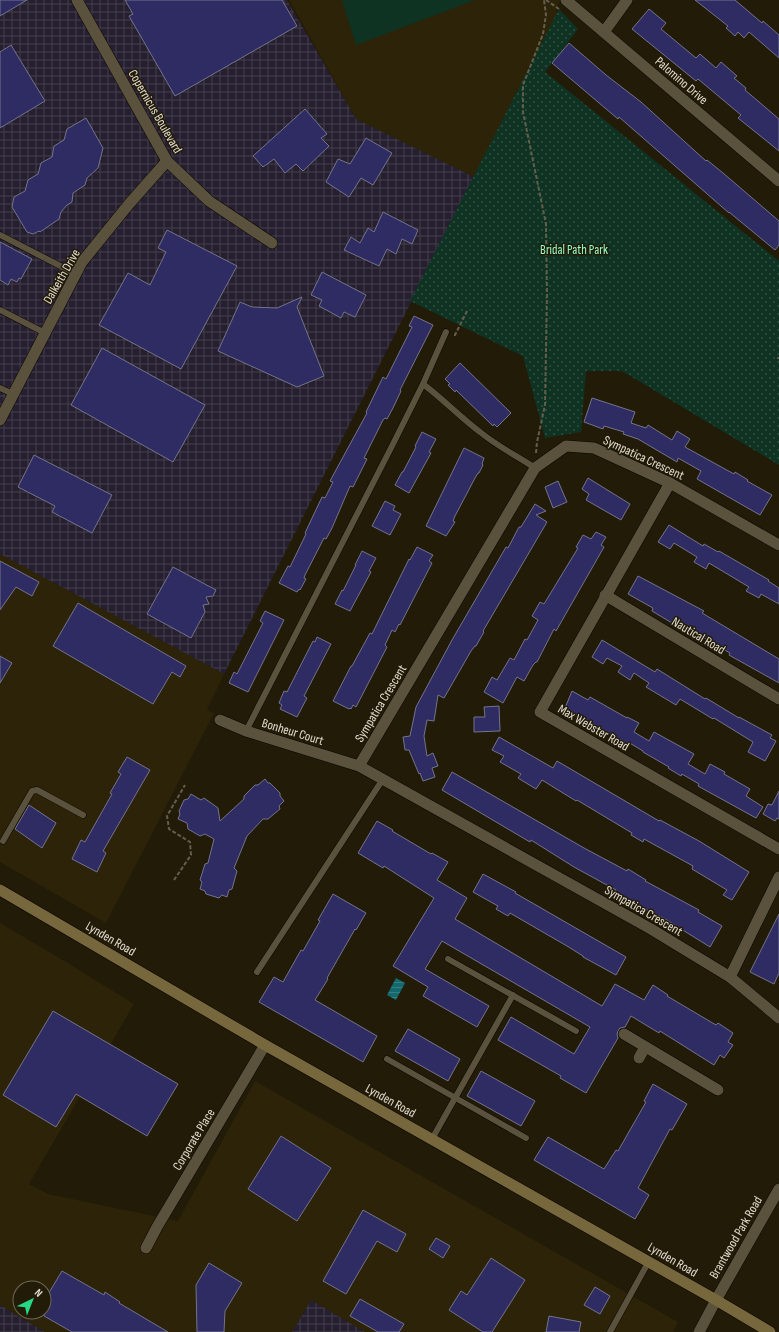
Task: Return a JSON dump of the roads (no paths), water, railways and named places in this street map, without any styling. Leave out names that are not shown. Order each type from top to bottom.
[{"type":"main road","name":"Lynden Road","points":[[0,890],[265,1044],[770,1332]]},
{"type":"street","name":"Copernicus Boulevard","points":[[77,0],[167,161],[209,201],[272,243]]},
{"type":"street","name":"Palomino Drive","points":[[566,0],[779,181]]},
{"type":"street","points":[[604,32],[627,0]]},
{"type":"street","name":"Dalkeith Drive","points":[[0,420],[82,262],[128,204],[167,161]]},
{"type":"street","name":"Sympatica Crescent","points":[[778,543],[670,483],[594,448],[566,446],[535,468],[359,766],[651,929],[730,977],[779,1018]]},
{"type":"street","name":"Max Webster Road","points":[[670,483],[540,712],[779,849]]},
{"type":"street","name":"Nautical Road","points":[[605,596],[779,699]]},
{"type":"street","name":"Bonheur Court","points":[[220,720],[246,730],[359,766]]},
{"type":"street","points":[[730,977],[779,877]]},
{"type":"street","points":[[624,1034],[718,1090]]},
{"type":"street","name":"Corporate Place","points":[[146,1248],[157,1226],[265,1044]]},
{"type":"street","points":[[639,1058],[645,1047]]},
{"type":"street","name":"Brantwood Park Road","points":[[699,1332],[779,1189]]},
{"type":"lane","points":[[0,235],[76,274]]},
{"type":"lane","points":[[0,310],[45,333]]},
{"type":"lane","points":[[246,730],[423,384],[446,332]]},
{"type":"lane","points":[[423,384],[481,434],[535,468]]},
{"type":"lane","points":[[0,388],[13,394]]},
{"type":"lane","points":[[257,972],[383,779]]},
{"type":"lane","points":[[3,841],[32,791],[37,790],[83,815]]},
{"type":"lane","points":[[448,959],[576,1031]]},
{"type":"lane","points":[[432,1139],[513,995]]},
{"type":"lane","points":[[387,1059],[526,1138]]},
{"type":"lane","points":[[610,1332],[649,1262]]},
{"type":"water","points":[[396,978],[405,983],[396,1000],[387,995]]},
{"type":"park label","name":"Bridal Path Park","points":[[574,249]]}]
